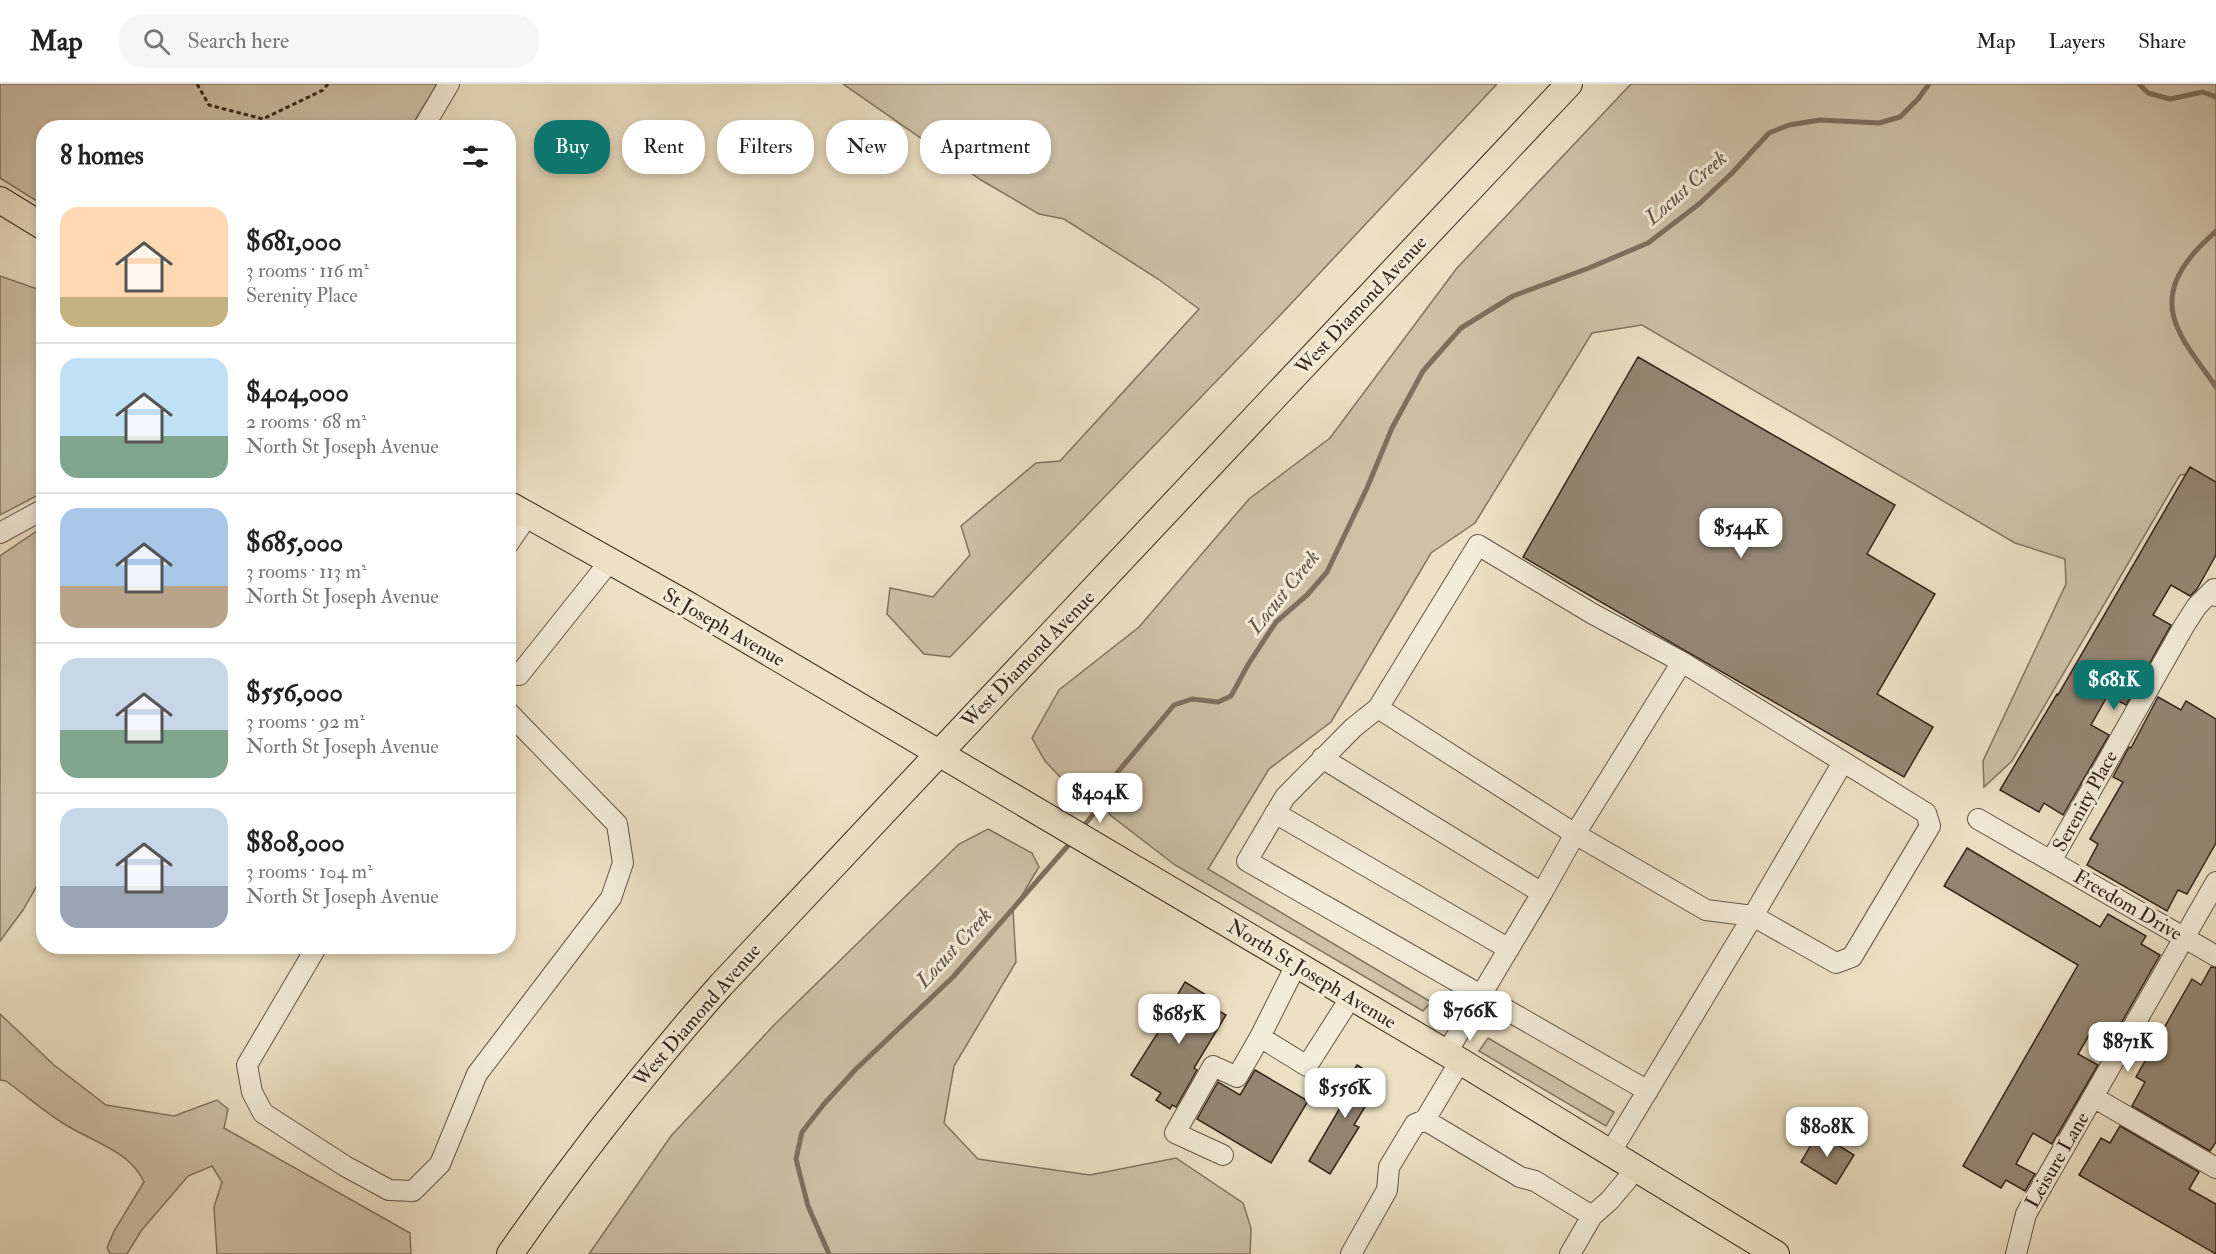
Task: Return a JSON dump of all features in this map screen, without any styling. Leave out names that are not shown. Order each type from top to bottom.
[{"type":"main road","name":"West Diamond Avenue","points":[[510,1254],[577,1159],[656,1059],[721,985],[1569,84]]},
{"type":"main road","points":[[0,200],[36,222]]},
{"type":"main road","name":"St Joseph Avenue","points":[[518,509],[690,606],[938,754]]},
{"type":"main road","name":"North St Joseph Avenue","points":[[938,754],[1453,1058],[1776,1254]]},
{"type":"street","points":[[428,120],[449,84]]},
{"type":"street","points":[[0,533],[36,513]]},
{"type":"street","points":[[1378,708],[1575,834],[1706,910],[1753,916],[1836,963],[1852,957],[1930,826],[1926,813],[1682,662],[1593,614],[1478,545],[1378,708],[1322,758],[1285,797],[1248,861],[1648,1091]]},
{"type":"street","points":[[516,674],[610,561]]},
{"type":"street","name":"Serenity Place","points":[[2051,861],[2184,626],[2197,606],[2215,592]]},
{"type":"street","points":[[1351,1254],[1387,1190],[1389,1167],[1415,1124],[1425,1120],[1480,996],[1575,834],[1682,662]]},
{"type":"street","points":[[311,954],[247,1065],[252,1092],[263,1113],[345,1166],[389,1190],[413,1191],[440,1164],[477,1074],[611,898],[623,863],[617,824],[516,720]]},
{"type":"street","points":[[1322,758],[1542,893]]},
{"type":"street","points":[[1610,1153],[1843,762]]},
{"type":"street","points":[[1275,813],[1509,949]]},
{"type":"street","name":"Freedom Drive","points":[[1978,819],[2216,956]]},
{"type":"street","name":"Leisure Lane","points":[[2016,1254],[2026,1214],[2216,882]]},
{"type":"street","points":[[1223,1155],[1175,1133],[1213,1066],[1237,1077],[1296,965]]},
{"type":"street","points":[[1260,1037],[1307,1066],[1351,998]]},
{"type":"street","points":[[2093,1097],[2216,1168]]},
{"type":"street","points":[[1425,1120],[1520,1177],[1535,1181],[1592,1216]]},
{"type":"street","points":[[1570,1254],[1592,1216],[1610,1200],[1636,1168]]},
{"type":"path","points":[[197,84],[209,105],[263,119],[323,90],[328,84]]},
{"type":"shaded area","points":[[0,84],[437,84],[415,120],[36,120],[36,201],[0,178]]},
{"type":"shaded area","points":[[843,84],[1497,84],[1286,309],[950,657],[924,654],[887,614],[890,588],[933,597],[970,555],[961,526],[1036,463],[1060,461],[1199,309],[1158,279],[1064,219],[1039,214],[972,174],[1051,174],[1051,120],[920,120],[920,138],[908,129],[908,120],[895,120]]},
{"type":"shaded area","points":[[1631,84],[2216,84],[2216,493],[2193,474],[2180,475],[2012,761],[1984,787],[1983,761],[2066,584],[2065,559],[2015,543],[1642,325],[1592,333],[1475,523],[1431,553],[1331,722],[1269,769],[1208,869],[1431,1002],[1423,1011],[1175,865],[1110,815],[1100,791],[1063,780],[1045,761],[1032,738],[1059,690],[1139,627],[1249,499],[1330,438],[1457,268]]},
{"type":"shaded area","points":[[0,276],[36,289],[36,496],[0,515]]},
{"type":"shaded area","points":[[36,532],[36,887],[23,910],[0,941],[0,556]]},
{"type":"shaded area","points":[[988,829],[1032,853],[1039,867],[1013,910],[1016,962],[954,1066],[944,1123],[978,1159],[1090,1175],[1176,1158],[1243,1203],[1251,1228],[1250,1254],[589,1254],[671,1136],[774,1025],[959,844]]},
{"type":"shaded area","points":[[0,1014],[54,1065],[106,1105],[174,1116],[217,1100],[228,1109],[224,1128],[410,1233],[411,1254],[217,1254],[214,1207],[222,1182],[212,1166],[188,1176],[141,1231],[127,1254],[110,1254],[107,1248],[114,1231],[144,1182],[131,1163],[122,1156],[63,1123],[6,1081],[0,1080]]},
{"type":"shaded area","points":[[1488,1038],[1614,1112],[1606,1126],[1479,1051]]},
{"type":"building","points":[[1638,357],[1895,505],[1867,554],[1935,594],[1877,694],[1933,727],[1904,777],[1523,557]]},
{"type":"building","points":[[2190,467],[2216,482],[2216,555],[2197,589],[2190,596],[2171,585],[2153,615],[2171,625],[2126,705],[2108,695],[2091,725],[2109,735],[2063,815],[2044,803],[2039,812],[2000,790],[2058,695]]},
{"type":"building","points":[[2158,697],[2181,710],[2186,701],[2216,719],[2216,843],[2187,894],[2178,890],[2167,911],[2087,865],[2098,844],[2090,839],[2123,782],[2113,777]]},
{"type":"building","points":[[1967,848],[2100,927],[2108,914],[2146,936],[2141,944],[2160,955],[2115,1034],[2096,1023],[2078,1054],[2098,1065],[2052,1144],[2033,1133],[2016,1164],[2035,1174],[2025,1191],[2006,1180],[2001,1188],[1963,1166],[2078,965],[1944,886]]},
{"type":"building","points":[[2211,967],[2216,968],[2216,1142],[2210,1151],[2132,1106],[2145,1082],[2136,1077],[2192,979],[2201,985]]},
{"type":"building","points":[[1185,982],[1214,1000],[1210,1006],[1226,1015],[1194,1068],[1197,1070],[1176,1107],[1172,1105],[1170,1109],[1156,1100],[1161,1093],[1131,1075],[1164,1023],[1162,1021]]},
{"type":"building","points":[[1357,1065],[1381,1080],[1354,1125],[1359,1127],[1330,1174],[1309,1161],[1344,1101],[1337,1097]]},
{"type":"building","points":[[1255,1070],[1308,1101],[1271,1163],[1197,1119],[1218,1082],[1240,1095]]},
{"type":"building","points":[[2120,1126],[2199,1172],[2189,1189],[2216,1204],[2216,1254],[2079,1175],[2101,1138],[2110,1143]]},
{"type":"building","points":[[1818,1133],[1854,1155],[1836,1184],[1801,1162]]},
{"type":"waterway","name":"Locust Creek","points":[[1081,829],[1095,812],[1117,773],[1174,705],[1192,699],[1218,702],[1231,696],[1276,622],[1307,595],[1327,572],[1367,488],[1392,428],[1423,371],[1461,328],[1513,296],[1648,243],[1699,204],[1769,133],[1789,125],[1820,120],[1879,123],[1900,117],[1929,84]]},
{"type":"waterway","name":"Locust Creek","points":[[2139,84],[2148,93],[2170,99],[2203,92],[2216,97]]},
{"type":"waterway","name":"Locust Creek","points":[[2216,231],[2193,254],[2178,276],[2173,293],[2172,310],[2176,325],[2184,340],[2216,387]]},
{"type":"waterway","name":"Locust Creek","points":[[829,1254],[808,1206],[796,1159],[802,1132],[856,1069],[953,977],[1072,841]]}]
